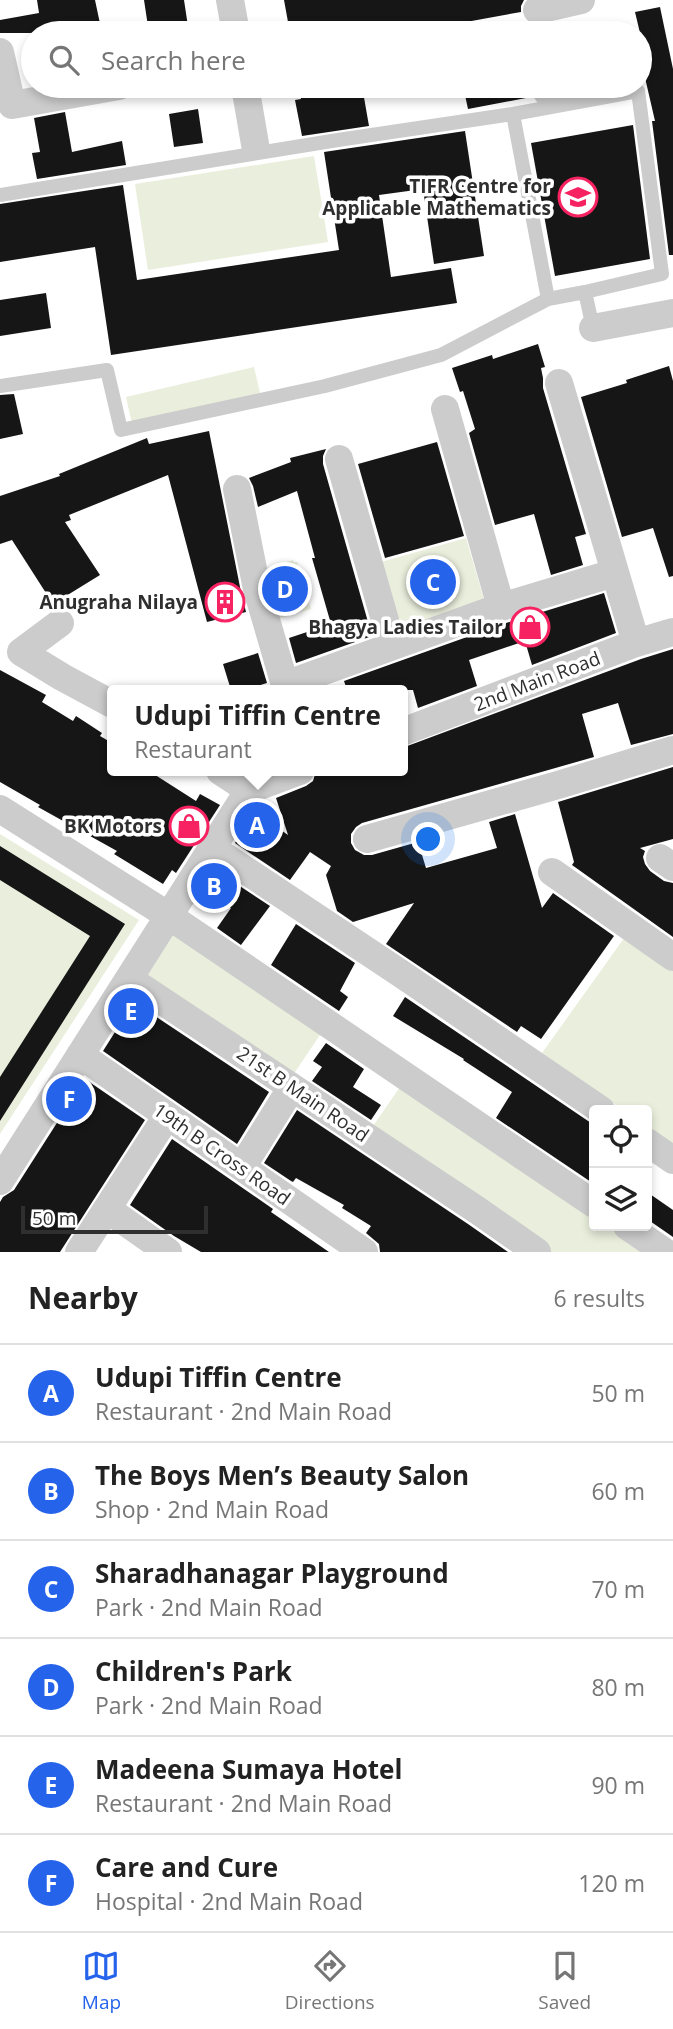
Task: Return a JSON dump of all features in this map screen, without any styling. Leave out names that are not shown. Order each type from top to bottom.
[{"type":"street","points":[[230,0],[234,21]]},
{"type":"street","points":[[537,14],[581,0]]},
{"type":"street","points":[[0,52],[12,106],[55,98]]},
{"type":"street","points":[[247,98],[255,144]]},
{"type":"street","points":[[593,328],[673,313]]},
{"type":"street","points":[[559,383],[636,643]]},
{"type":"street","points":[[445,409],[501,607]]},
{"type":"street","points":[[338,458],[393,645]]},
{"type":"street","points":[[237,489],[275,685]]},
{"type":"street","points":[[284,685],[501,607],[614,573]]},
{"type":"street","points":[[10,646],[60,623]]},
{"type":"street","name":"2nd Main Road","points":[[408,730],[636,643],[673,632]]},
{"type":"street","points":[[10,646],[107,701]]},
{"type":"street","points":[[367,839],[673,750]]},
{"type":"street","points":[[228,776],[249,790]]},
{"type":"street","points":[[0,1181],[249,790],[287,776]]},
{"type":"street","points":[[0,808],[169,916],[589,1201]]},
{"type":"street","points":[[212,848],[594,1105]]},
{"type":"street","points":[[551,873],[673,957]]},
{"type":"street","name":"21st B Main Road","points":[[129,979],[537,1252]]},
{"type":"street","name":"19th B Cross Road","points":[[80,1055],[364,1252]]},
{"type":"street","points":[[242,1167],[292,1087]]},
{"type":"street","points":[[79,1252],[167,1116]]},
{"type":"street","points":[[652,1145],[673,1160]]},
{"type":"street","points":[[107,1209],[168,1252]]},
{"type":"street","points":[[634,1231],[665,1252]]},
{"type":"lane","points":[[0,195],[600,98]]},
{"type":"lane","points":[[0,386],[107,370],[121,430],[325,387],[441,355],[548,299],[662,274],[639,98]]},
{"type":"lane","points":[[513,114],[548,299]]},
{"type":"lane","points":[[585,292],[593,328]]},
{"type":"green space","points":[[314,156],[328,242],[148,270],[135,184]]},
{"type":"green space","points":[[254,367],[260,393],[132,424],[126,397]]},
{"type":"green space","points":[[466,538],[485,603],[402,635],[381,562]]},
{"type":"green space","points":[[293,560],[297,562],[311,609],[273,620],[258,570]]},
{"type":"green space","points":[[0,834],[139,920],[0,1134]]},
{"type":"green space","points":[[174,934],[322,1032],[291,1078],[144,980]]},
{"type":"green space","points":[[627,934],[673,967],[673,1146],[652,1131],[652,1105],[616,1105],[542,1053]]},
{"type":"green space","points":[[402,1084],[589,1211],[589,1231],[618,1231],[650,1252],[548,1252],[371,1129]]},
{"type":"building","points":[[37,0],[95,0],[99,21],[21,21],[21,33],[0,33],[0,20],[39,13]]},
{"type":"building","points":[[144,0],[184,0],[187,21],[147,21]]},
{"type":"building","points":[[284,0],[524,0],[521,12],[472,21],[288,21]]},
{"type":"building","points":[[660,7],[673,69],[673,255],[669,255],[652,121],[655,121],[650,98],[652,98],[652,21],[637,21],[635,12]]},
{"type":"building","points":[[364,98],[369,126],[302,136],[295,100]]},
{"type":"building","points":[[466,98],[526,98],[468,109]]},
{"type":"building","points":[[198,109],[203,143],[174,147],[169,114]]},
{"type":"building","points":[[65,112],[72,152],[122,141],[126,165],[37,179],[32,153],[40,152],[34,118]]},
{"type":"building","points":[[633,125],[650,259],[555,276],[531,143]]},
{"type":"building","points":[[465,131],[484,256],[434,264],[423,189],[379,195],[391,277],[451,268],[457,303],[111,355],[95,247],[0,262],[0,204],[123,185],[137,280],[339,250],[324,152]]},
{"type":"building","points":[[46,293],[51,328],[0,336],[0,300]]},
{"type":"building","points":[[538,344],[545,367],[541,368],[543,388],[586,534],[575,537],[583,565],[551,575],[534,514],[495,525],[469,433],[475,429],[463,391],[460,392],[452,368],[492,355],[493,359]]},
{"type":"building","points":[[669,366],[673,381],[673,576],[669,577],[653,528],[622,537],[581,397]]},
{"type":"building","points":[[14,394],[23,434],[0,439],[0,395]]},
{"type":"building","points":[[209,431],[246,612],[207,622],[168,475],[69,515],[71,520],[65,522],[100,575],[53,604],[12,540],[0,544],[0,496],[60,476],[59,474],[147,438],[149,444]]},
{"type":"building","points":[[437,442],[464,536],[385,558],[358,464]]},
{"type":"building","points":[[326,449],[323,464],[372,636],[296,663],[289,638],[331,624],[312,558],[315,558],[297,491],[258,507],[249,478],[291,462],[290,458]]},
{"type":"building","points":[[604,593],[616,633],[532,665],[525,641],[469,660],[477,686],[418,708],[413,690],[408,690],[408,685],[345,685],[344,681],[506,623]]},
{"type":"building","points":[[673,649],[673,734],[631,745],[618,703],[582,714],[594,757],[362,823],[351,834],[351,843],[355,850],[364,855],[418,842],[426,868],[497,848],[489,822],[515,814],[542,908],[553,893],[614,936],[541,1039],[521,1026],[517,1032],[386,944],[414,903],[353,922],[337,911],[326,875],[331,866],[310,852],[290,880],[235,843],[248,822],[253,825],[251,818],[255,812],[288,835],[276,798],[306,786],[314,776],[408,776],[408,746]]},
{"type":"building","points":[[258,653],[267,683],[229,685],[223,664]]},
{"type":"building","points":[[0,670],[46,695],[42,702],[73,721],[76,716],[102,733],[100,736],[107,740],[107,776],[157,776],[196,801],[200,794],[220,805],[176,873],[172,870],[163,884],[114,854],[117,851],[38,807],[40,805],[0,782]]},
{"type":"building","points":[[673,767],[673,839],[640,848],[645,851],[643,857],[650,871],[664,881],[673,883],[673,937],[572,865],[574,862],[558,802]]},
{"type":"building","points":[[0,846],[125,924],[0,1121],[0,1077],[90,936],[0,880]]},
{"type":"building","points":[[217,871],[270,906],[241,945],[217,928],[231,908],[204,891]]},
{"type":"building","points":[[296,924],[355,963],[340,991],[348,997],[339,1011],[271,965]]},
{"type":"building","points":[[405,997],[589,1122],[589,1181],[496,1118],[512,1092],[393,1016]]},
{"type":"building","points":[[134,1002],[269,1092],[237,1144],[103,1051]]},
{"type":"building","points":[[326,1043],[364,1069],[353,1087],[381,1105],[371,1120],[312,1081],[322,1067],[313,1061]]},
{"type":"building","points":[[85,1079],[145,1120],[60,1252],[0,1252],[0,1202],[14,1190]]},
{"type":"building","points":[[297,1110],[508,1252],[380,1252],[379,1244],[366,1233],[371,1226],[342,1208],[344,1205],[296,1178],[291,1181],[264,1163]]},
{"type":"building","points":[[172,1139],[273,1209],[271,1212],[329,1252],[201,1252],[130,1205]]},
{"type":"building","points":[[652,1195],[673,1210],[673,1237],[652,1222]]},
{"type":"place","name":"TIFR Centre for Applicable Mathematics","points":[[578,197]]},
{"type":"place","name":"Sharadhanagar Playground","points":[[433,582]]},
{"type":"place","name":"Children's Park","points":[[285,589]]},
{"type":"place","name":"Anugraha Nilaya","points":[[225,602]]},
{"type":"place","name":"Bhagya Ladies Tailor","points":[[530,627]]},
{"type":"place","name":"Udupi Tiffin Centre","points":[[257,825]]},
{"type":"place","name":"BK Motors","points":[[189,826]]},
{"type":"place","name":"The Boys Men’s Beauty Salon","points":[[214,886]]},
{"type":"place","name":"Madeena Sumaya Hotel","points":[[131,1011]]},
{"type":"place","name":"Care and Cure","points":[[69,1099]]}]
